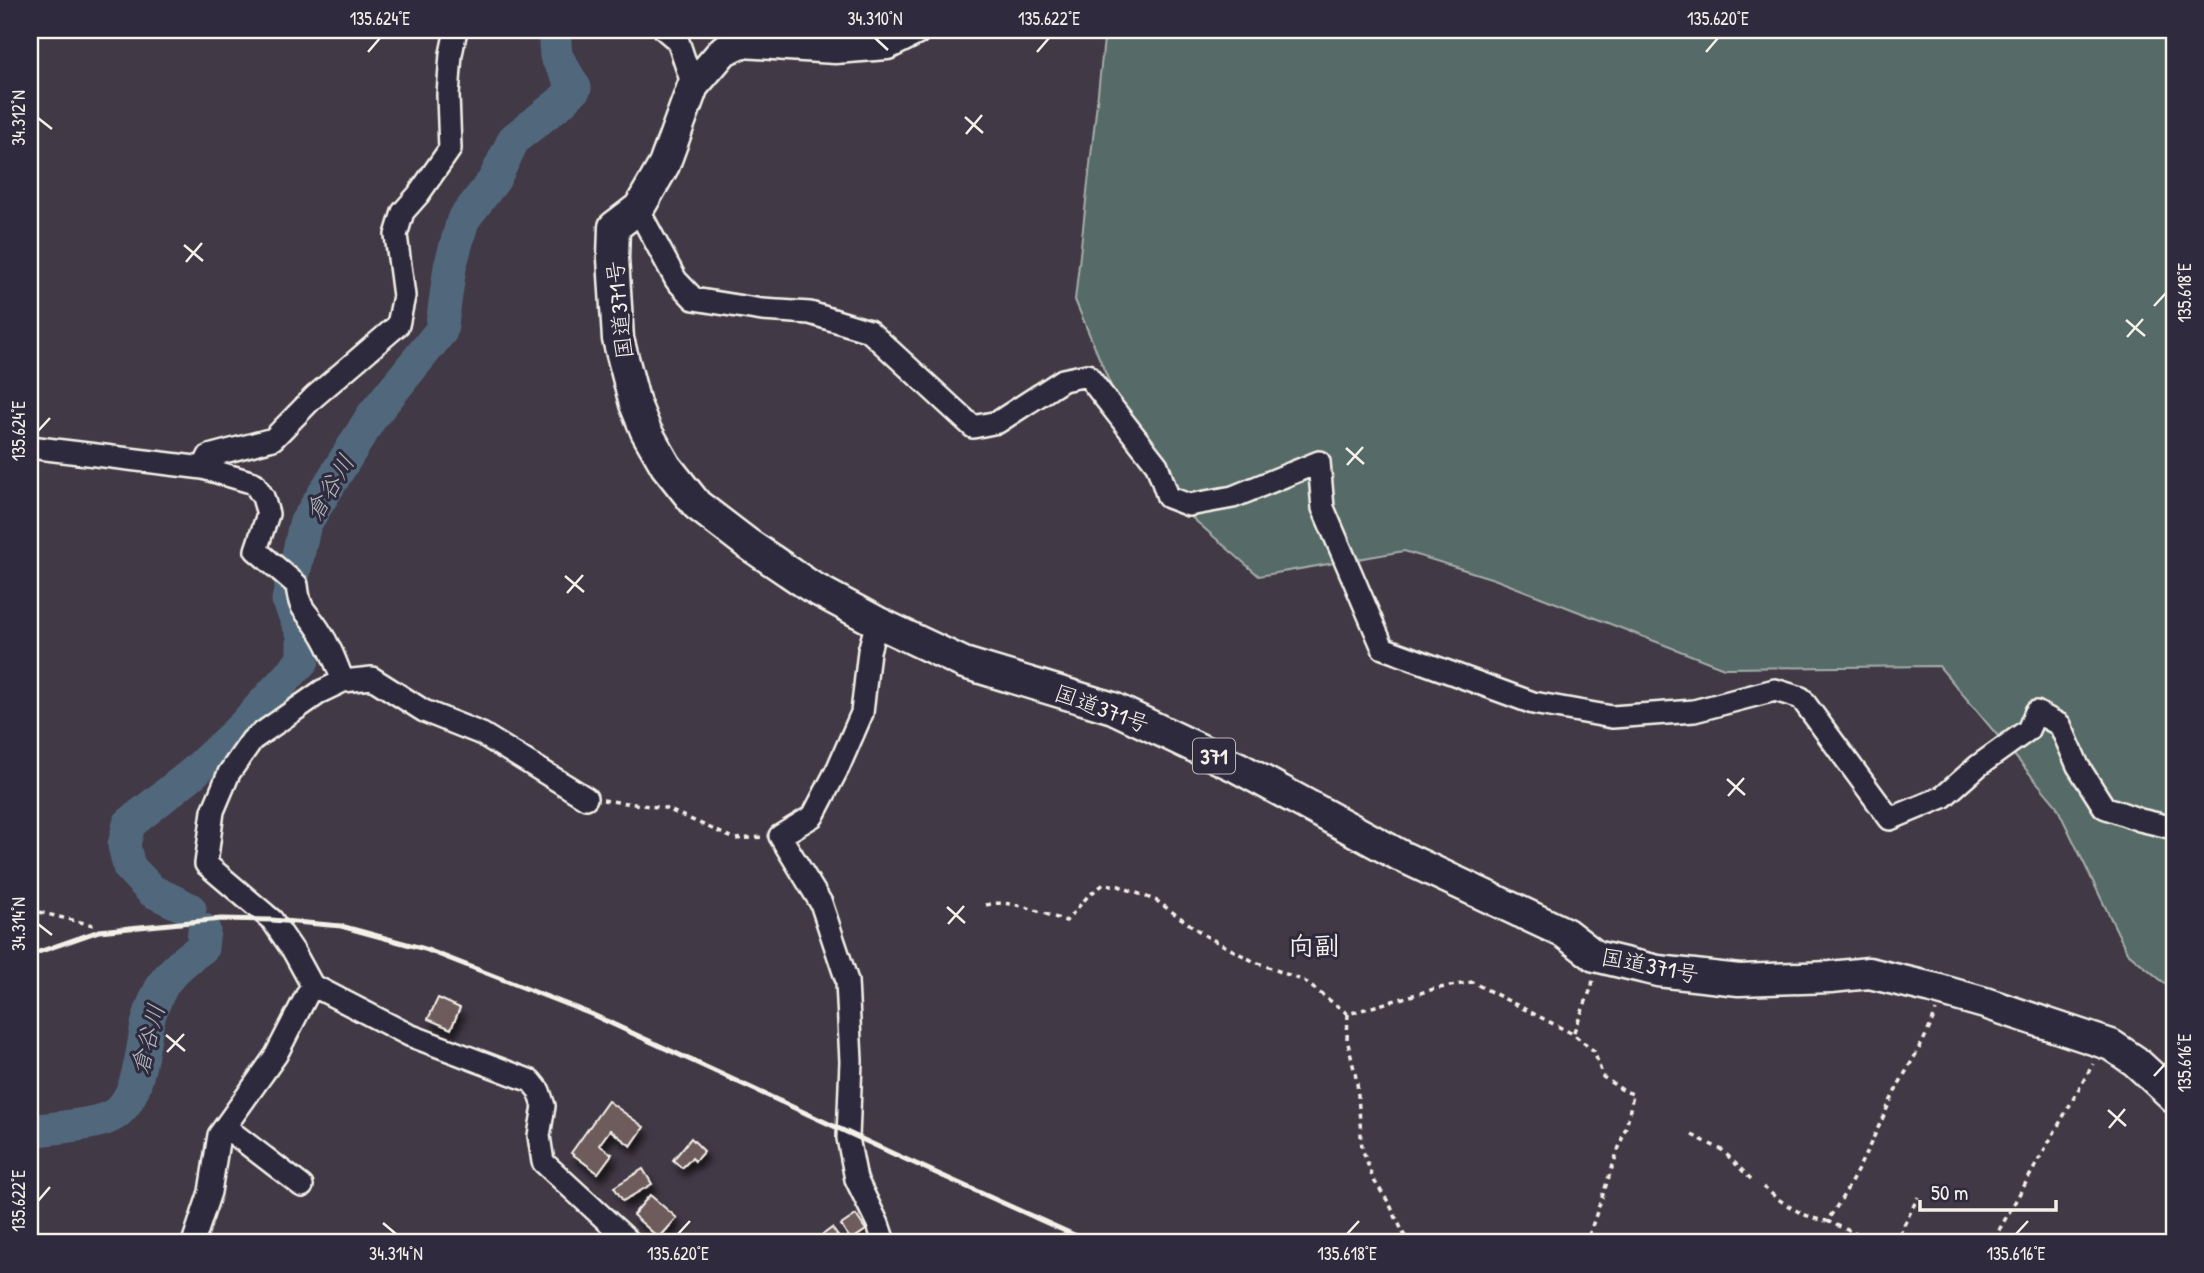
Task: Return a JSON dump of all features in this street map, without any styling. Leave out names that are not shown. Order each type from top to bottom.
[{"type":"highway","name":"国道371号","points":[[915,30],[887,44],[835,48],[742,43],[724,50],[693,86],[664,165],[639,208],[614,226],[613,258],[618,339],[635,404],[666,466],[697,505],[810,586],[877,622],[964,663],[1113,708],[1237,767],[1401,856],[1565,933],[1595,956],[1658,971],[1740,979],[1869,974],[1942,990],[2111,1045],[2136,1061],[2174,1097]]},
{"type":"street","points":[[202,468],[209,456],[272,439],[314,397],[398,325],[404,296],[396,235],[403,212],[450,149],[448,95],[456,30]]},
{"type":"street","points":[[665,30],[678,41],[693,86]]},
{"type":"street","points":[[639,208],[659,253],[676,280],[694,299],[762,310],[810,313],[869,331],[973,427],[998,422],[1063,380],[1087,375],[1157,464],[1168,497],[1189,505],[1233,497],[1319,462],[1323,508],[1383,648],[1533,703],[1612,717],[1694,711],[1775,690],[1801,698],[1890,819],[1943,797],[1978,766],[2028,730],[2036,712],[2060,725],[2078,766],[2104,807],[2140,820],[2174,828]]},
{"type":"street","points":[[30,447],[202,468],[254,483],[263,497],[268,514],[256,550],[297,585],[299,605],[333,654],[343,681]]},
{"type":"street","points":[[877,622],[869,651],[862,713],[838,768],[813,817],[780,836],[821,903],[847,981],[851,1061],[848,1138],[856,1179],[878,1224],[883,1239],[880,1243]]},
{"type":"street","points":[[586,798],[482,734],[424,710],[372,678],[343,681],[322,691],[252,740],[229,773],[213,811],[206,864],[272,920],[312,985],[409,1035],[531,1081],[539,1091],[544,1106],[538,1136],[543,1162],[631,1243]]},
{"type":"street","points":[[193,1243],[210,1192],[219,1135],[276,1055],[312,985]]},
{"type":"street","points":[[225,1127],[302,1186]]},
{"type":"path","points":[[586,798],[665,808],[735,839],[780,836]]},
{"type":"path","points":[[986,905],[996,902],[1020,906],[1066,922],[1088,897],[1104,884],[1119,886],[1157,901],[1206,936],[1253,961],[1304,981],[1348,1014]]},
{"type":"path","points":[[30,910],[93,925]]},
{"type":"path","points":[[1573,1034],[1592,986],[1595,956]]},
{"type":"path","points":[[1348,1014],[1434,989],[1472,982],[1573,1034],[1594,1051],[1603,1077],[1633,1094],[1627,1124],[1587,1241],[1591,1243]]},
{"type":"path","points":[[1827,1221],[1844,1196],[1917,1054],[1932,1023],[1942,990]]},
{"type":"path","points":[[1348,1014],[1347,1039],[1357,1082],[1363,1148],[1373,1179],[1389,1203],[1408,1243]]},
{"type":"path","points":[[1999,1243],[1993,1241],[2104,1044]]},
{"type":"path","points":[[1692,1135],[1722,1150],[1751,1179]]},
{"type":"path","points":[[1763,1187],[1790,1207],[1877,1243]]},
{"type":"path","points":[[1895,1243],[1918,1196]]},
{"type":"path","points":[[1853,1243],[1859,1236]]},
{"type":"green space","points":[[1105,30],[2174,30],[2174,991],[2127,952],[2056,805],[1939,666],[1724,668],[1494,579],[1404,551],[1259,576],[1151,482],[1075,300]]},
{"type":"building","points":[[438,998],[460,1008],[451,1029],[428,1019]]},
{"type":"building","points":[[608,1101],[644,1127],[631,1146],[610,1130],[599,1145],[612,1154],[598,1173],[571,1153]]},
{"type":"building","points":[[691,1138],[704,1151],[695,1161],[692,1158],[682,1168],[673,1160]]},
{"type":"building","points":[[643,1169],[652,1184],[623,1201],[614,1187]]},
{"type":"building","points":[[650,1195],[677,1218],[659,1238],[633,1215]]},
{"type":"building","points":[[856,1215],[866,1230],[851,1240],[841,1225]]},
{"type":"building","points":[[832,1228],[843,1243],[826,1243],[821,1236]]},
{"type":"waterway","name":"倉谷川","points":[[190,909],[152,891],[129,867],[124,845],[129,824],[193,773],[241,728],[303,660],[303,634],[288,600],[305,524],[372,416],[441,331],[450,267],[463,220],[494,180],[514,139],[575,88],[556,56],[554,30]]},
{"type":"waterway","name":"倉谷川","points":[[30,1131],[105,1119],[125,1104],[136,1079],[147,1025],[157,996],[174,971],[202,948],[204,930]]},
{"type":"railway","points":[[30,955],[99,931],[221,919],[341,926],[425,949],[591,1014],[1092,1243]]},
{"type":"district","name":"向副","points":[[1314,945]]}]
